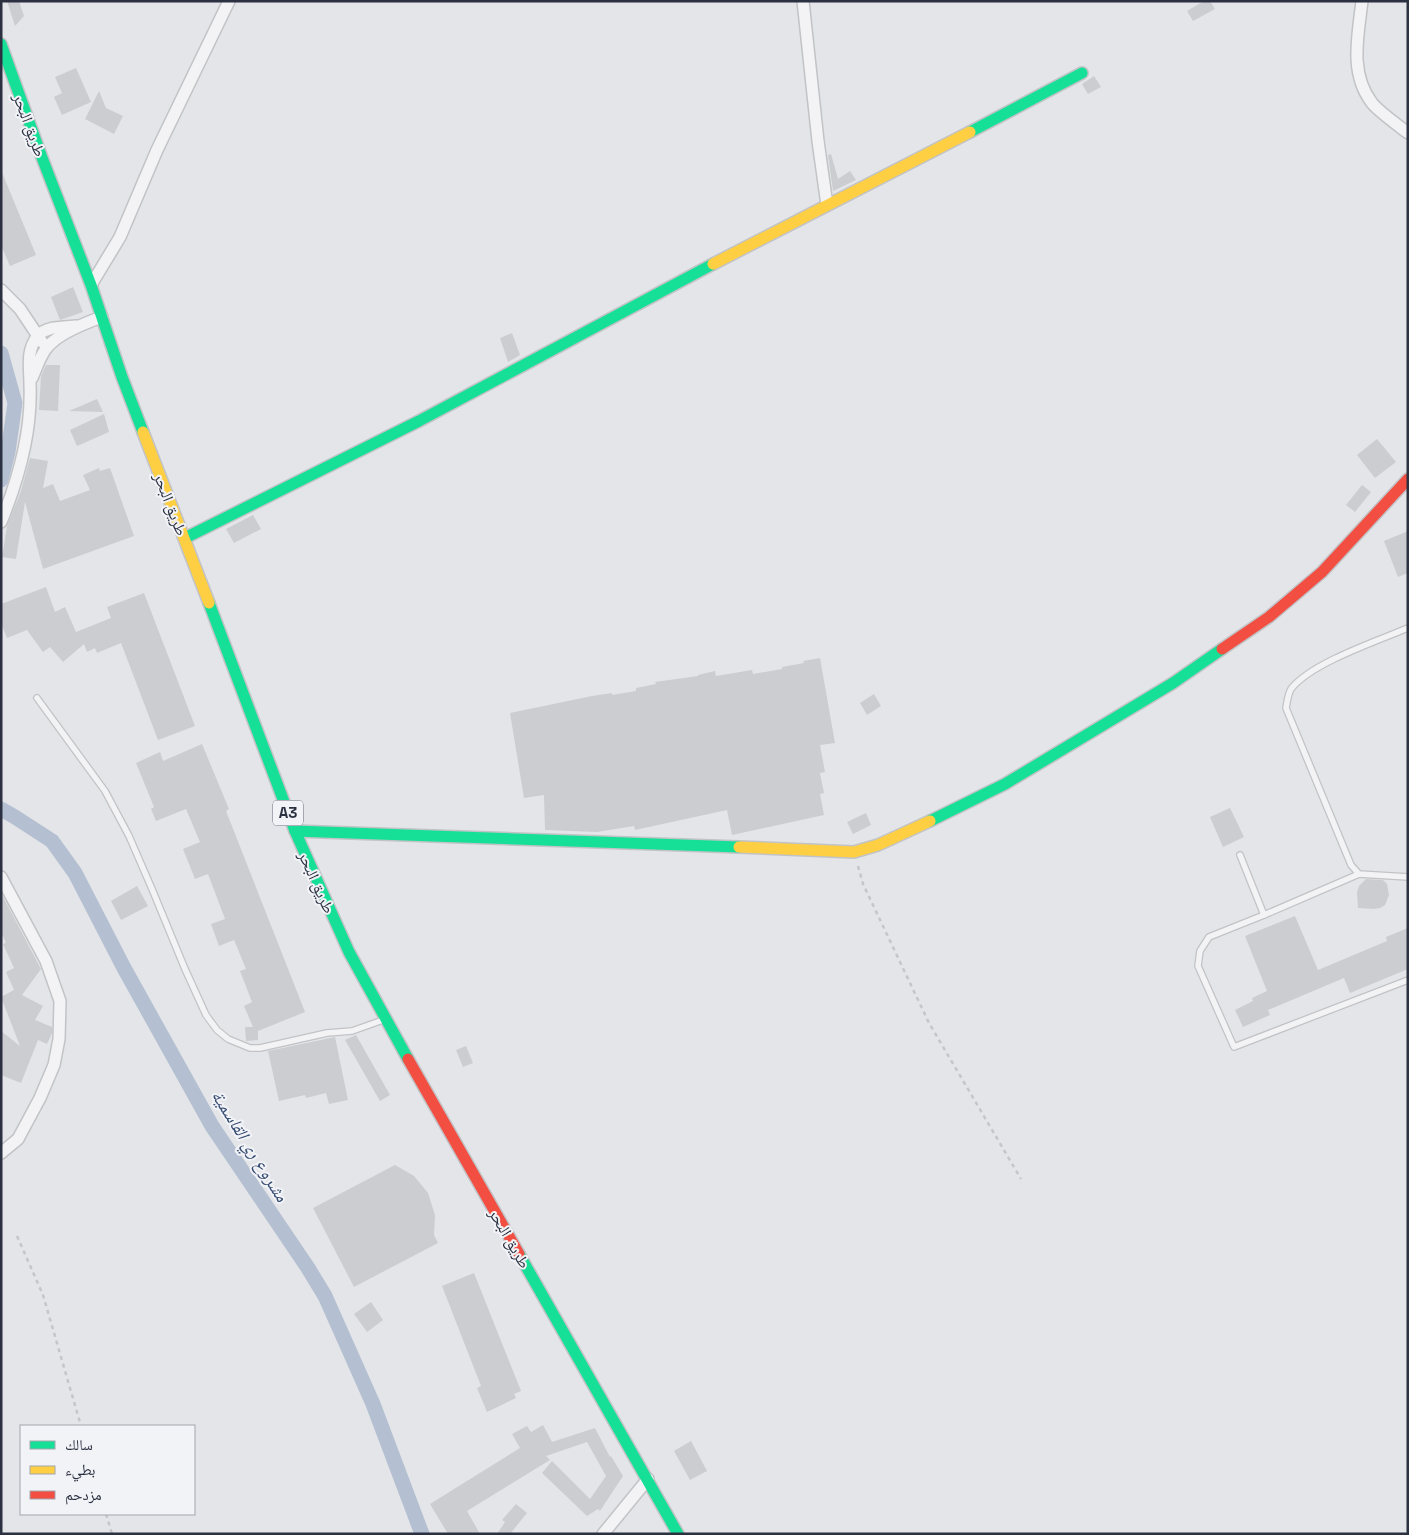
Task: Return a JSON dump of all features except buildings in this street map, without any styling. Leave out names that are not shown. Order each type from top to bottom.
[{"type":"main road","name":"طريق البحر","points":[[1,44],[91,286],[122,377],[248,703],[295,831],[349,952],[385,1019],[678,1534]]},
{"type":"main road","points":[[184,538],[418,421],[626,310],[1082,73]]},
{"type":"main road","points":[[295,831],[854,852],[878,845],[1005,784],[1173,684],[1269,617],[1322,572],[1408,479]]},
{"type":"street","points":[[91,286],[120,237],[157,150],[229,1]]},
{"type":"street","points":[[803,1],[827,205]]},
{"type":"street","points":[[1362,1],[1356,63],[1358,78],[1372,105],[1408,133]]},
{"type":"street","points":[[1,290],[14,302],[46,348]]},
{"type":"street","points":[[1,304],[14,302]]},
{"type":"street","points":[[1,522],[14,491],[26,442],[31,411],[29,358],[31,346],[38,335],[48,330],[76,326],[102,317]]},
{"type":"street","points":[[30,382],[46,348],[76,326]]},
{"type":"street","points":[[1,877],[46,961],[60,1001],[59,1040],[54,1065],[40,1098],[18,1139],[1,1153]]},
{"type":"street","points":[[602,1534],[648,1479]]},
{"type":"lane","points":[[1359,874],[1351,865],[1286,708],[1290,690],[1310,672],[1353,651],[1408,628]]},
{"type":"lane","points":[[37,698],[105,791],[152,889],[184,969],[206,1015],[216,1030],[236,1044],[250,1048],[260,1048],[327,1033],[352,1030],[385,1019]]},
{"type":"lane","points":[[1240,855],[1264,915]]},
{"type":"lane","points":[[1408,877],[1359,874],[1209,938],[1200,950],[1198,966],[1234,1047],[1408,980]]},
{"type":"path","points":[[854,852],[863,884],[929,1022],[1021,1179]]},
{"type":"path","points":[[17,1236],[43,1296],[81,1425]]},
{"type":"path","points":[[106,1515],[112,1534]]},
{"type":"waterway","name":"مشروع ري القاسمية","points":[[1,353],[15,403],[8,452],[1,480]]},
{"type":"waterway","name":"مشروع ري القاسمية","points":[[1,809],[52,841],[75,873],[124,968],[212,1126],[325,1296],[373,1404],[422,1534]]},
{"type":"traffic: fast","points":[[1,44],[91,285],[143,432]]},
{"type":"traffic: fast","points":[[970,132],[1082,73]]},
{"type":"traffic: fast","points":[[185,538],[419,421],[713,264]]},
{"type":"traffic: fast","points":[[209,603],[295,831],[349,952],[408,1059]]},
{"type":"traffic: fast","points":[[930,821],[1005,784],[1173,683],[1222,649]]},
{"type":"traffic: fast","points":[[295,831],[739,847]]},
{"type":"traffic: fast","points":[[519,1254],[678,1534]]},
{"type":"traffic: slow","points":[[713,264],[970,132]]},
{"type":"traffic: slow","points":[[143,432],[209,603]]},
{"type":"traffic: slow","points":[[739,847],[854,852],[878,845],[930,821]]},
{"type":"traffic: jam","points":[[1222,649],[1269,617],[1322,572],[1408,479]]},
{"type":"traffic: jam","points":[[408,1059],[519,1254]]}]
